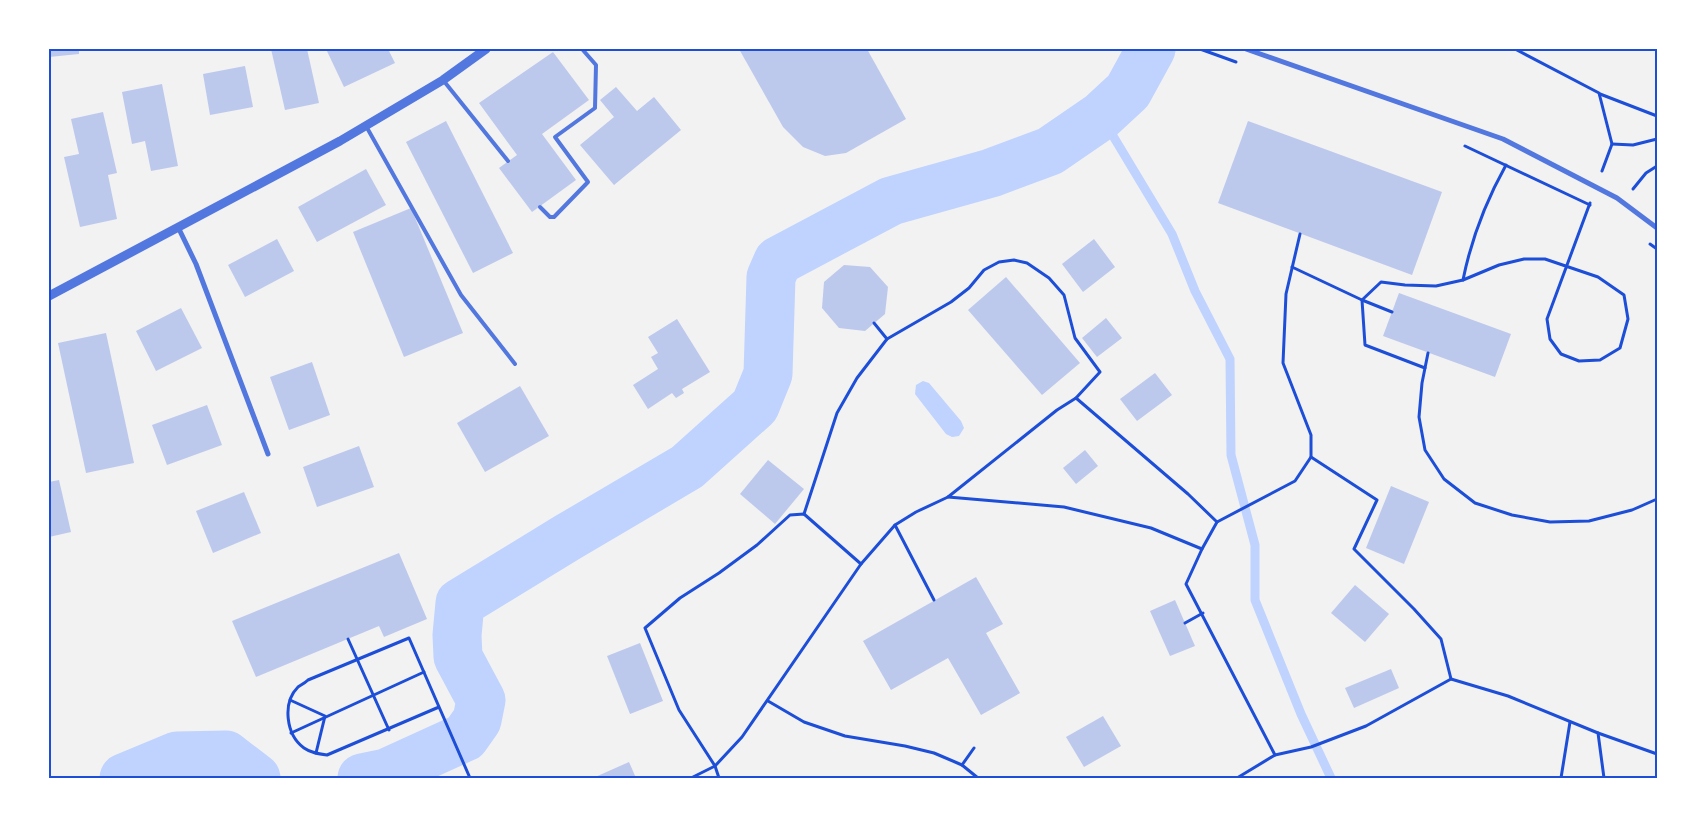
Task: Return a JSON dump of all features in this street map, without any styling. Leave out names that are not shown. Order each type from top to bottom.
[{"type":"street","points":[[49,296],[366,126],[443,80],[486,49]]},
{"type":"street","points":[[1246,49],[1503,139],[1618,198],[1657,228]]},
{"type":"street","points":[[178,227],[196,264],[268,454]]},
{"type":"lane","points":[[540,207],[550,217],[554,217],[588,182],[556,137],[595,108],[596,64],[582,49]]},
{"type":"lane","points":[[443,80],[508,161]]},
{"type":"lane","points":[[366,126],[462,295],[515,364]]},
{"type":"path","points":[[1200,49],[1236,62]]},
{"type":"path","points":[[1515,49],[1599,93],[1657,116]]},
{"type":"path","points":[[1599,93],[1612,144],[1600,176]]},
{"type":"path","points":[[1612,144],[1633,145],[1657,139]]},
{"type":"path","points":[[1458,143],[1596,208]]},
{"type":"path","points":[[1463,280],[1470,246],[1493,189],[1506,165]]},
{"type":"path","points":[[1425,368],[1365,345],[1362,300],[1380,282],[1436,286],[1463,280],[1499,265],[1524,259],[1545,259],[1598,277],[1624,295],[1628,319],[1620,348],[1600,360],[1579,361],[1561,354],[1550,339],[1546,320],[1559,285],[1593,194]]},
{"type":"path","points":[[1276,755],[1203,613],[1186,584],[1217,522],[1295,481],[1311,457],[1311,435],[1283,363],[1286,294],[1300,234]]},
{"type":"path","points":[[1643,238],[1657,249]]},
{"type":"path","points":[[691,778],[715,766],[742,737],[861,564],[895,525],[916,512],[948,497],[1057,410],[1076,398],[1100,372],[1075,338],[1064,295],[1049,278],[1027,263],[1014,260],[1000,262],[984,270],[969,288],[951,302],[887,339],[857,378],[837,413],[804,514]]},
{"type":"path","points":[[1292,267],[1392,312]]},
{"type":"path","points":[[874,323],[887,339]]},
{"type":"path","points":[[1428,353],[1419,417],[1425,450],[1444,479],[1475,503],[1512,515],[1550,522],[1589,521],[1632,510],[1657,499]]},
{"type":"path","points":[[1076,398],[1188,494],[1217,522]]},
{"type":"path","points":[[1311,457],[1377,500],[1354,549],[1414,609],[1441,640],[1451,679]]},
{"type":"path","points":[[948,497],[1064,508],[1151,528],[1202,549]]},
{"type":"path","points":[[719,778],[715,766],[679,710],[645,628],[680,598],[720,573],[757,545],[790,515],[804,514],[861,564]]},
{"type":"path","points":[[895,525],[934,600]]},
{"type":"path","points":[[1185,623],[1203,613]]},
{"type":"path","points":[[439,707],[327,755],[316,754],[304,748],[292,733],[288,713],[290,700],[298,687],[308,680],[409,638],[470,778]]},
{"type":"path","points":[[348,639],[389,730]]},
{"type":"path","points":[[292,733],[325,716],[424,672]]},
{"type":"path","points":[[1237,778],[1276,755],[1311,747],[1366,726],[1451,679],[1508,696],[1598,733],[1657,754]]},
{"type":"path","points":[[290,700],[325,716]]},
{"type":"path","points":[[768,701],[804,722],[845,736],[934,753],[962,765],[978,778]]},
{"type":"path","points":[[316,754],[325,716]]},
{"type":"path","points":[[1561,778],[1570,722]]},
{"type":"path","points":[[1598,733],[1604,778]]},
{"type":"path","points":[[962,765],[974,748]]},
{"type":"water","points":[[923,381],[929,383],[961,421],[964,428],[959,436],[952,437],[946,434],[915,394],[916,385]]},
{"type":"building","points":[[49,49],[79,49],[79,54],[49,57]]},
{"type":"building","points":[[271,49],[307,49],[319,103],[285,110]]},
{"type":"building","points":[[326,49],[388,49],[395,63],[344,87]]},
{"type":"building","points":[[739,49],[867,49],[906,119],[846,153],[825,156],[803,147],[783,127]]},
{"type":"building","points":[[553,52],[589,100],[542,134],[576,180],[532,212],[499,168],[517,155],[479,103]]},
{"type":"building","points":[[245,66],[253,107],[210,115],[203,74]]},
{"type":"building","points":[[162,84],[178,166],[151,171],[145,141],[132,144],[122,92]]},
{"type":"building","points":[[616,87],[637,111],[654,97],[681,130],[614,185],[580,145],[614,117],[600,100]]},
{"type":"building","points":[[103,112],[117,173],[108,175],[117,219],[80,227],[64,157],[79,154],[71,119]]},
{"type":"building","points":[[446,121],[513,253],[473,273],[406,142]]},
{"type":"building","points":[[1248,121],[1442,192],[1412,275],[1218,203]]},
{"type":"building","points":[[366,169],[386,205],[317,242],[298,207]]},
{"type":"building","points":[[411,208],[463,333],[404,357],[353,232]]},
{"type":"building","points":[[277,239],[294,271],[245,297],[228,265]]},
{"type":"building","points":[[1094,239],[1115,267],[1083,292],[1062,264]]},
{"type":"building","points":[[844,265],[870,267],[888,287],[885,314],[865,331],[839,328],[822,308],[824,282]]},
{"type":"building","points":[[1006,277],[1080,363],[1042,395],[968,310]]},
{"type":"building","points":[[1399,293],[1511,334],[1495,377],[1383,336]]},
{"type":"building","points":[[181,308],[202,348],[156,371],[136,331]]},
{"type":"building","points":[[1106,318],[1122,338],[1097,357],[1082,338]]},
{"type":"building","points":[[677,319],[710,372],[682,389],[684,393],[676,398],[672,393],[648,409],[633,385],[658,369],[651,357],[658,353],[648,337]]},
{"type":"building","points":[[106,333],[134,463],[86,473],[58,343]]},
{"type":"building","points":[[312,362],[330,415],[289,430],[270,377]]},
{"type":"building","points":[[1155,373],[1172,395],[1137,421],[1120,399]]},
{"type":"building","points":[[520,386],[549,436],[485,472],[457,423]]},
{"type":"building","points":[[207,405],[222,445],[167,465],[152,425]]},
{"type":"building","points":[[359,446],[374,487],[317,507],[303,467]]},
{"type":"building","points":[[1085,450],[1098,466],[1076,484],[1063,468]]},
{"type":"building","points":[[768,460],[804,489],[775,524],[740,494]]},
{"type":"building","points":[[59,480],[71,532],[49,537],[49,482]]},
{"type":"building","points":[[1391,486],[1429,502],[1404,564],[1366,548]]},
{"type":"building","points":[[244,492],[261,533],[213,553],[196,511]]},
{"type":"building","points":[[399,553],[427,619],[384,637],[379,626],[256,677],[232,621]]},
{"type":"building","points":[[976,577],[1003,624],[986,633],[1020,693],[981,715],[948,658],[891,690],[863,641]]},
{"type":"building","points":[[1355,585],[1389,614],[1365,642],[1331,613]]},
{"type":"building","points":[[1175,600],[1195,646],[1170,656],[1150,611]]},
{"type":"building","points":[[640,643],[663,701],[630,714],[607,656]]},
{"type":"building","points":[[1391,669],[1399,688],[1354,708],[1345,688]]},
{"type":"building","points":[[1103,716],[1121,746],[1084,767],[1066,737]]},
{"type":"building","points":[[629,762],[636,778],[593,778]]},
{"type":"waterway","points":[[362,778],[386,773],[465,737],[477,720],[481,700],[458,657],[457,635],[460,603],[687,467],[755,406],[768,374],[771,277],[778,261],[891,201],[991,173],[1050,151],[1101,116],[1128,91],[1151,49]]},
{"type":"waterway","points":[[1101,116],[1172,234],[1195,291],[1230,359],[1231,455],[1255,545],[1255,600],[1301,714],[1331,778]]},
{"type":"waterway","points":[[124,778],[177,756],[226,755],[256,778]]}]
